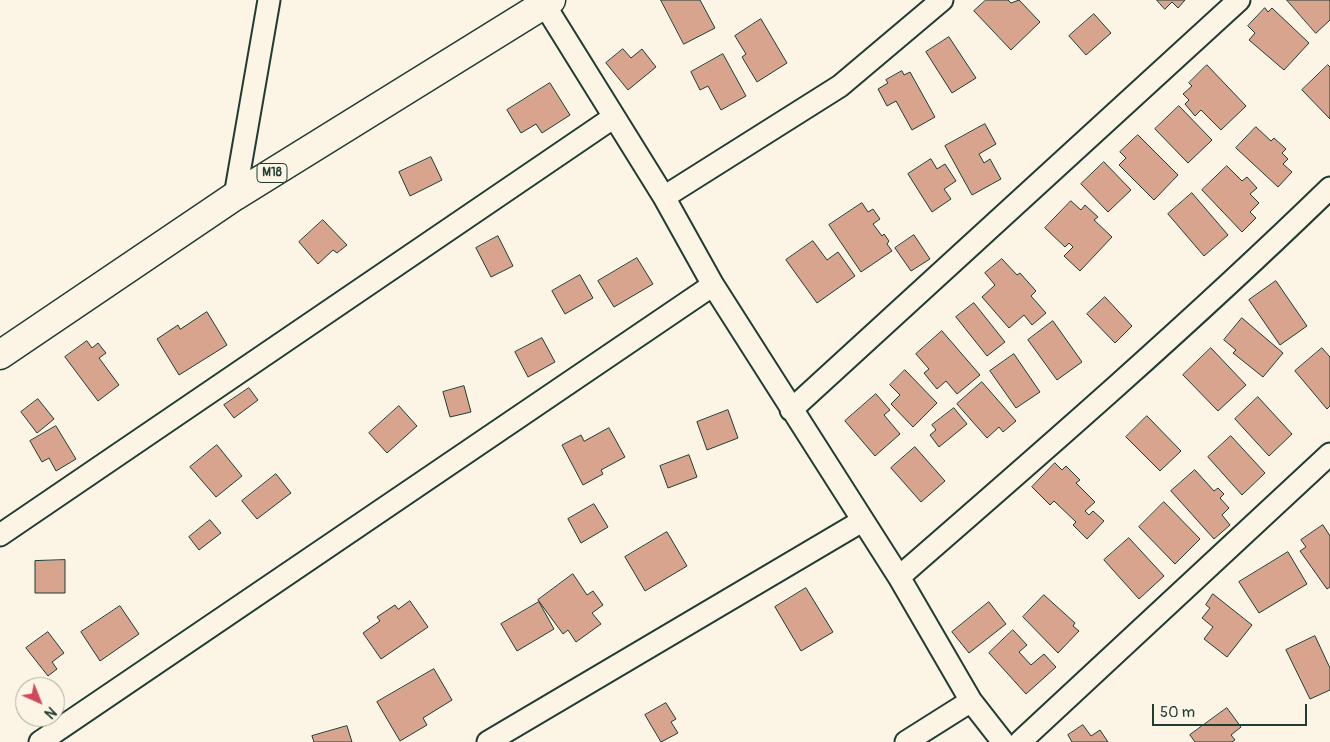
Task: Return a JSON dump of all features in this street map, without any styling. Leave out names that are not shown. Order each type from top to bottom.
[{"type":"main road","name":"M18","points":[[0,355],[235,196],[547,2]]},
{"type":"street","points":[[235,196],[270,0]]},
{"type":"street","points":[[664,197],[840,86],[942,0]]},
{"type":"street","points":[[791,410],[1239,0]]},
{"type":"street","points":[[547,2],[614,117],[664,197],[713,285],[791,410],[899,576],[971,701],[1003,742]]},
{"type":"street","points":[[0,535],[614,117]]},
{"type":"street","points":[[899,576],[1082,419],[1264,252],[1330,188]]},
{"type":"street","points":[[40,742],[713,285]]},
{"type":"street","points":[[1020,742],[1330,454]]},
{"type":"street","points":[[488,742],[862,521]]},
{"type":"street","points":[[906,742],[971,701]]},
{"type":"building","points":[[661,0],[700,0],[715,28],[684,44]]},
{"type":"building","points":[[986,0],[1008,0],[1011,3],[1019,0],[1040,22],[1011,50],[974,11]]},
{"type":"building","points":[[1157,0],[1185,0],[1178,8],[1172,2],[1165,9]]},
{"type":"building","points":[[1287,0],[1330,0],[1330,20],[1316,33]]},
{"type":"building","points":[[1265,8],[1268,12],[1272,8],[1309,43],[1284,70],[1249,40],[1255,33],[1248,26]]},
{"type":"building","points":[[1094,14],[1111,33],[1086,55],[1069,36]]},
{"type":"building","points":[[761,19],[787,63],[757,82],[742,57],[746,54],[735,36]]},
{"type":"building","points":[[949,37],[976,78],[952,93],[926,52]]},
{"type":"building","points":[[623,49],[631,58],[642,49],[656,67],[628,90],[606,63]]},
{"type":"building","points":[[723,54],[746,96],[721,110],[708,86],[700,90],[691,72]]},
{"type":"building","points":[[1207,65],[1246,106],[1221,130],[1201,110],[1195,116],[1185,104],[1189,100],[1183,94],[1192,86],[1189,83]]},
{"type":"building","points":[[1328,65],[1330,67],[1330,119],[1302,90]]},
{"type":"building","points":[[902,71],[904,75],[910,72],[935,117],[912,130],[896,101],[887,106],[878,89],[888,83],[886,80]]},
{"type":"building","points":[[550,83],[570,115],[542,133],[536,124],[521,133],[507,110]]},
{"type":"building","points":[[1179,106],[1212,140],[1188,163],[1155,129]]},
{"type":"building","points":[[985,124],[996,144],[979,154],[984,163],[990,159],[1001,179],[972,195],[945,146]]},
{"type":"building","points":[[1256,127],[1271,141],[1274,138],[1286,149],[1282,153],[1288,159],[1283,164],[1292,172],[1278,187],[1236,148]]},
{"type":"building","points":[[1138,135],[1178,175],[1154,200],[1119,165],[1126,158],[1120,152]]},
{"type":"building","points":[[431,157],[442,180],[410,196],[399,172]]},
{"type":"building","points":[[931,159],[937,169],[945,164],[956,181],[944,189],[951,199],[932,212],[908,174]]},
{"type":"building","points":[[1104,162],[1131,190],[1108,212],[1081,184]]},
{"type":"building","points":[[1227,166],[1242,181],[1247,177],[1257,188],[1250,194],[1259,203],[1250,212],[1256,218],[1242,232],[1202,190]]},
{"type":"building","points":[[1192,193],[1228,235],[1204,256],[1168,214]]},
{"type":"building","points":[[1071,201],[1081,210],[1085,205],[1098,217],[1094,220],[1112,237],[1080,271],[1064,256],[1073,247],[1069,243],[1065,247],[1045,228]]},
{"type":"building","points":[[862,203],[868,212],[873,209],[880,219],[873,224],[882,236],[884,234],[889,241],[887,244],[892,251],[861,272],[829,225]]},
{"type":"building","points":[[323,220],[347,245],[337,253],[333,250],[318,264],[299,242]]},
{"type":"building","points":[[914,235],[930,259],[911,271],[895,248]]},
{"type":"building","points":[[498,236],[513,266],[491,277],[476,248]]},
{"type":"building","points":[[813,241],[827,260],[838,252],[855,276],[817,303],[786,260]]},
{"type":"building","points":[[637,258],[653,284],[614,307],[598,281]]},
{"type":"building","points":[[1002,259],[1017,275],[1020,273],[1036,291],[1031,296],[1046,313],[1032,325],[1024,315],[1009,328],[982,297],[995,285],[985,273]]},
{"type":"building","points":[[580,275],[593,298],[565,314],[552,291]]},
{"type":"building","points":[[1276,281],[1307,326],[1280,345],[1249,300]]},
{"type":"building","points":[[1105,297],[1132,326],[1115,343],[1087,314]]},
{"type":"building","points":[[974,303],[1005,342],[987,356],[956,317]]},
{"type":"building","points":[[207,312],[227,345],[179,375],[157,339],[178,325],[180,329]]},
{"type":"building","points":[[1242,318],[1283,353],[1263,377],[1233,353],[1236,350],[1224,340]]},
{"type":"building","points":[[1053,321],[1082,362],[1057,380],[1028,340]]},
{"type":"building","points":[[942,331],[980,375],[957,394],[946,381],[937,389],[924,373],[929,369],[916,354]]},
{"type":"building","points":[[542,338],[555,362],[528,377],[515,352]]},
{"type":"building","points":[[87,341],[92,348],[98,343],[106,353],[99,358],[119,385],[98,401],[65,357]]},
{"type":"building","points":[[1211,348],[1246,385],[1218,411],[1183,375]]},
{"type":"building","points":[[1322,348],[1330,357],[1330,406],[1327,409],[1295,371]]},
{"type":"building","points":[[1014,354],[1040,392],[1016,408],[990,371]]},
{"type":"building","points":[[905,370],[937,403],[913,427],[891,404],[900,395],[890,385]]},
{"type":"building","points":[[982,382],[1016,421],[1003,432],[999,427],[987,438],[957,404]]},
{"type":"building","points":[[464,386],[471,412],[450,417],[443,392]]},
{"type":"building","points":[[249,388],[258,400],[234,418],[224,405]]},
{"type":"building","points":[[876,394],[890,410],[884,415],[900,434],[875,456],[845,421]]},
{"type":"building","points":[[1258,397],[1292,434],[1269,456],[1235,419]]},
{"type":"building","points":[[38,399],[54,419],[37,433],[21,412]]},
{"type":"building","points":[[399,406],[417,426],[387,453],[369,433]]},
{"type":"building","points":[[954,408],[967,424],[939,447],[930,435],[936,430],[932,425]]},
{"type":"building","points":[[728,410],[738,438],[707,450],[697,422]]},
{"type":"building","points":[[1147,416],[1181,451],[1160,471],[1126,437]]},
{"type":"building","points":[[56,426],[76,459],[56,471],[49,458],[42,462],[30,441]]},
{"type":"building","points":[[609,428],[625,457],[601,470],[603,474],[583,485],[562,445],[581,435],[584,441]]},
{"type":"building","points":[[1231,436],[1265,473],[1242,495],[1208,457]]},
{"type":"building","points":[[217,445],[242,476],[216,497],[190,467]]},
{"type":"building","points":[[915,447],[945,481],[921,502],[891,468]]},
{"type":"building","points":[[689,455],[697,477],[668,488],[660,466]]},
{"type":"building","points":[[1055,463],[1062,470],[1066,466],[1080,480],[1076,483],[1095,502],[1085,511],[1089,515],[1093,511],[1104,521],[1087,539],[1073,525],[1076,522],[1054,501],[1050,505],[1032,487]]},
{"type":"building","points":[[1195,470],[1214,491],[1218,488],[1224,494],[1220,498],[1229,508],[1222,515],[1230,525],[1214,539],[1171,491]]},
{"type":"building","points":[[276,474],[291,493],[257,519],[242,501]]},
{"type":"building","points":[[1164,502],[1200,539],[1175,564],[1139,527]]},
{"type":"building","points":[[594,504],[608,527],[581,543],[568,519]]},
{"type":"building","points":[[210,520],[221,533],[199,550],[189,537]]},
{"type":"building","points":[[1323,525],[1330,536],[1330,587],[1327,589],[1300,551],[1306,547],[1301,540]]},
{"type":"building","points":[[667,532],[687,566],[645,591],[625,557]]},
{"type":"building","points":[[1129,538],[1164,576],[1139,599],[1104,560]]},
{"type":"building","points":[[1288,552],[1307,584],[1259,613],[1239,582]]},
{"type":"building","points":[[65,560],[65,593],[35,593],[35,561]]},
{"type":"building","points":[[573,574],[587,595],[593,591],[603,605],[592,613],[601,624],[576,642],[568,630],[563,634],[538,600]]},
{"type":"building","points":[[806,588],[833,632],[801,651],[775,607]]},
{"type":"building","points":[[1213,594],[1252,625],[1227,657],[1204,639],[1213,627],[1202,618],[1210,608],[1206,605]]},
{"type":"building","points":[[1044,595],[1075,623],[1073,626],[1079,631],[1058,653],[1023,617]]},
{"type":"building","points":[[410,601],[428,627],[381,659],[363,633],[380,621],[377,617],[395,605],[398,609]]},
{"type":"building","points":[[539,602],[554,629],[517,651],[501,624]]},
{"type":"building","points":[[989,602],[1006,624],[969,653],[952,632]]},
{"type":"building","points":[[120,606],[139,634],[100,661],[81,632]]},
{"type":"building","points":[[1013,630],[1027,645],[1019,652],[1031,665],[1044,654],[1056,667],[1026,694],[989,653]]},
{"type":"building","points":[[48,632],[64,653],[52,662],[57,669],[48,676],[26,648]]},
{"type":"building","points":[[1315,636],[1330,668],[1330,690],[1310,699],[1286,650]]},
{"type":"building","points":[[434,669],[452,700],[423,718],[427,725],[400,741],[377,702]]},
{"type":"building","points":[[666,703],[676,719],[671,722],[678,733],[661,742],[645,715]]},
{"type":"building","points":[[1227,708],[1241,727],[1231,735],[1235,740],[1232,742],[1195,742],[1190,735]]},
{"type":"building","points":[[1083,725],[1091,736],[1100,730],[1108,742],[1072,742],[1068,735]]},
{"type":"building","points":[[347,726],[352,742],[314,742],[312,736]]}]
